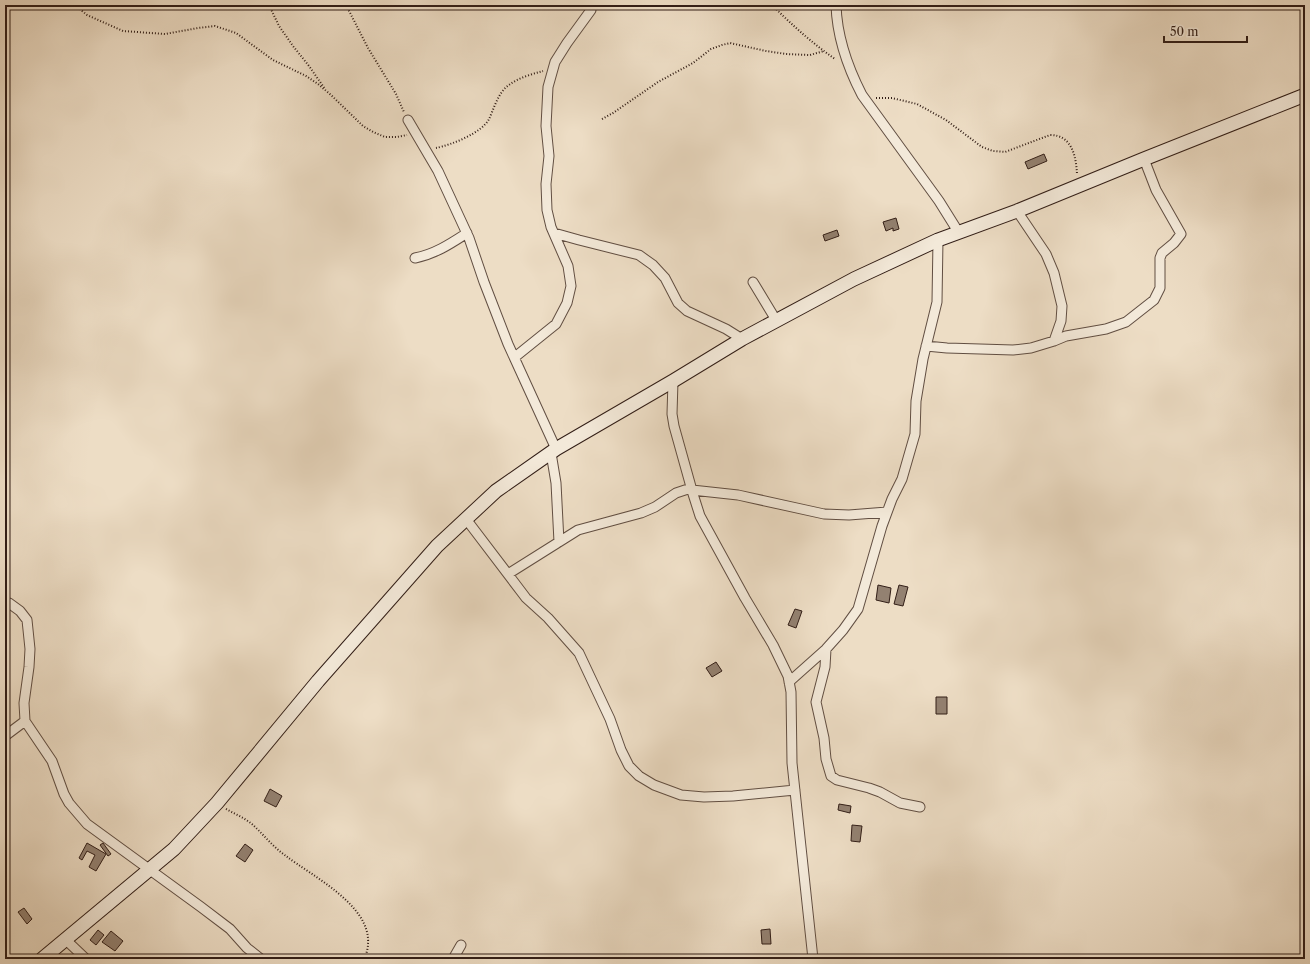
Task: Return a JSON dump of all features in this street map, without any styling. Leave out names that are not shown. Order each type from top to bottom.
[{"type":"street","points":[[836,5],[838,33],[855,80],[865,98],[939,201],[959,233]]},
{"type":"street","points":[[514,357],[556,324],[567,303],[571,286],[568,266],[549,221],[546,199],[549,156],[546,126],[548,87],[555,62],[591,10]]},
{"type":"street","points":[[42,959],[174,849],[217,803],[328,669],[437,546],[496,491],[553,451],[742,339],[854,279],[938,240],[1017,211],[1305,95]]},
{"type":"street","points":[[408,120],[438,170],[467,233],[484,282],[553,451],[559,542]]},
{"type":"street","points":[[926,346],[1013,350],[1031,348],[1066,336],[1106,329],[1126,322],[1154,300],[1160,288],[1160,258],[1162,253],[1174,243],[1181,234],[1156,190],[1144,159]]},
{"type":"street","points":[[1017,211],[1046,254],[1054,273],[1062,306],[1061,321],[1054,341]]},
{"type":"street","points":[[415,258],[424,257],[437,252],[467,233]]},
{"type":"street","points":[[554,233],[639,255],[653,264],[665,278],[678,303],[687,311],[726,329],[742,339]]},
{"type":"street","points":[[789,682],[826,649],[843,630],[858,609],[887,512],[902,479],[915,434],[916,401],[926,346],[937,302],[938,240]]},
{"type":"street","points":[[753,282],[776,320]]},
{"type":"street","points":[[673,381],[672,414],[674,426],[700,516],[745,598],[773,645],[788,676],[791,692],[792,763],[813,959]]},
{"type":"street","points":[[508,574],[578,530],[641,514],[655,507],[676,493],[691,489],[738,495],[824,514],[849,516],[887,512]]},
{"type":"street","points":[[466,519],[526,598],[548,618],[579,653],[610,719],[621,750],[629,766],[639,776],[654,785],[681,795],[704,797],[733,796],[795,790]]},
{"type":"street","points":[[5,603],[8,603],[20,611],[27,620],[30,649],[24,703],[25,720],[52,761],[64,794],[75,810],[87,824],[230,929],[247,948],[261,959]]},
{"type":"street","points":[[826,649],[825,667],[816,702],[824,738],[826,758],[831,776],[837,780],[870,788],[900,803],[920,807]]},
{"type":"street","points":[[5,736],[25,720]]},
{"type":"street","points":[[66,940],[86,959]]},
{"type":"street","points":[[453,959],[462,945]]},
{"type":"path","points":[[75,5],[87,15],[123,31],[165,34],[215,26],[236,33],[273,60],[306,76],[327,91],[363,126],[373,132],[385,137],[416,134]]},
{"type":"path","points":[[269,5],[279,26],[327,91]]},
{"type":"path","points":[[346,5],[368,48],[396,94],[408,120]]},
{"type":"path","points":[[772,5],[797,30],[850,69]]},
{"type":"path","points":[[602,119],[658,82],[693,63],[711,49],[722,45],[730,43],[786,54],[810,55],[824,51]]},
{"type":"path","points":[[423,146],[437,148],[470,136],[479,131],[489,120],[507,85],[516,80],[554,67]]},
{"type":"path","points":[[865,98],[892,98],[917,104],[946,120],[982,147],[993,150],[1005,152],[1050,136],[1062,138],[1070,146],[1075,155],[1078,186]]},
{"type":"path","points":[[217,803],[252,824],[285,856],[339,892],[361,917],[367,930],[368,944],[365,959]]},
{"type":"building","points":[[1044,154],[1047,161],[1028,169],[1025,162]]},
{"type":"building","points":[[896,218],[899,229],[893,231],[893,228],[886,231],[883,222]]},
{"type":"building","points":[[837,230],[839,236],[825,241],[823,235]]},
{"type":"building","points":[[878,585],[891,588],[889,603],[876,600]]},
{"type":"building","points":[[899,585],[908,587],[903,606],[894,604]]},
{"type":"building","points":[[795,609],[802,611],[796,628],[788,625]]},
{"type":"building","points":[[716,662],[722,671],[712,677],[706,668]]},
{"type":"building","points":[[936,697],[947,697],[947,714],[936,714]]},
{"type":"building","points":[[270,789],[282,796],[276,807],[264,801]]},
{"type":"building","points":[[839,804],[851,806],[850,813],[838,810]]},
{"type":"building","points":[[852,825],[862,826],[860,842],[851,841]]},
{"type":"building","points":[[87,843],[106,854],[96,871],[89,867],[95,855],[87,851],[82,860],[79,858]]},
{"type":"building","points":[[103,843],[111,854],[108,856],[100,845]]},
{"type":"building","points":[[245,844],[253,850],[245,862],[236,856]]},
{"type":"building","points":[[24,908],[32,919],[27,924],[18,912]]},
{"type":"building","points":[[770,929],[771,944],[762,944],[761,930]]},
{"type":"building","points":[[98,930],[104,935],[96,945],[90,940]]},
{"type":"building","points":[[111,931],[123,941],[115,951],[102,942]]}]
